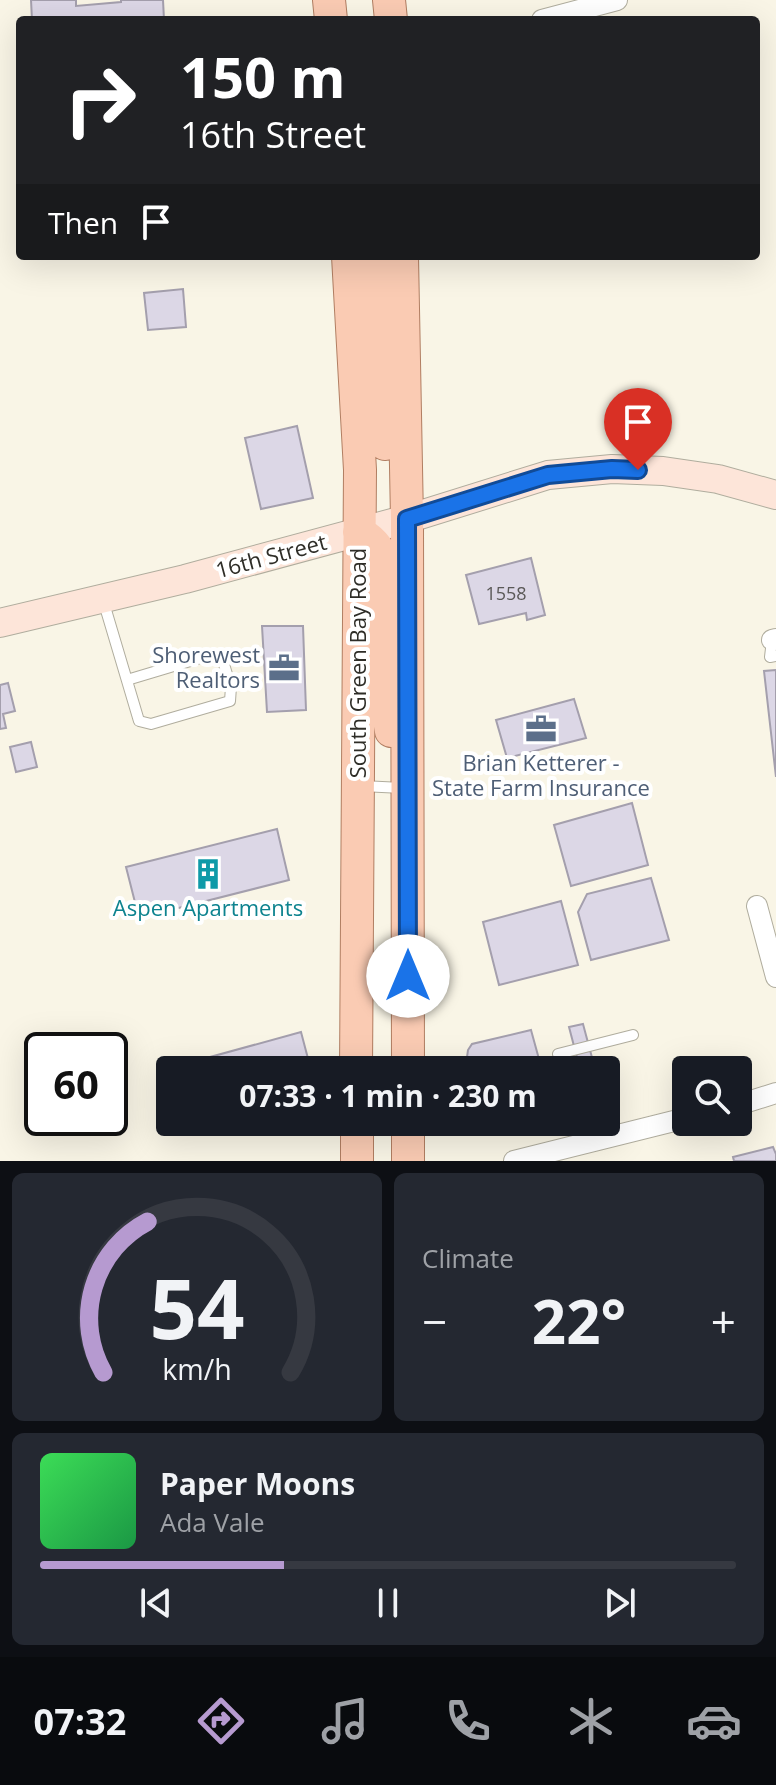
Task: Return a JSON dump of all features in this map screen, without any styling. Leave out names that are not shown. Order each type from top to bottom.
[{"type":"main road","name":"South Green Bay Road","points":[[348,260],[360,470],[356,1056]]},
{"type":"main road","points":[[375,260],[387,472],[407,519]]},
{"type":"main road","points":[[402,260],[407,519],[408,1056]]},
{"type":"main road","points":[[359,532],[374,541],[382,553],[386,570],[385,688],[395,757],[408,788]]},
{"type":"main road","points":[[357,1136],[357,1161]]},
{"type":"main road","points":[[408,1136],[408,1161]]},
{"type":"street","points":[[556,16],[606,2]]},
{"type":"street","name":"16th Street","points":[[0,623],[185,579],[407,519],[548,475],[612,469],[663,471],[718,479],[776,495]]},
{"type":"street","points":[[757,906],[776,977]]},
{"type":"street","points":[[752,1101],[776,1093]]},
{"type":"street","points":[[514,1161],[672,1121]]},
{"type":"street","points":[[595,1140],[600,1161]]},
{"type":"lane","points":[[103,598],[127,680],[139,721],[151,724],[230,701],[231,687],[222,658],[207,656],[127,680]]},
{"type":"lane","points":[[357,786],[408,788]]},
{"type":"lane","points":[[558,1054],[633,1035]]},
{"type":"building","points":[[31,0],[76,0],[76,6],[121,0],[163,0],[164,16],[32,16]]},
{"type":"building","points":[[183,289],[186,327],[148,330],[144,293]]},
{"type":"building","points":[[297,426],[313,498],[261,509],[245,438]]},
{"type":"building","points":[[531,558],[545,615],[527,620],[526,613],[479,624],[466,575]]},
{"type":"building","name":"Shorewest Realtors","points":[[262,626],[303,626],[306,710],[267,712]]},
{"type":"building","points":[[776,670],[776,777],[764,671]]},
{"type":"building","points":[[8,683],[15,711],[3,714],[6,728],[0,729],[0,685]]},
{"type":"building","name":"Brian Ketterer - State Farm Insurance","points":[[574,699],[586,738],[507,758],[496,720]]},
{"type":"building","points":[[31,742],[37,767],[16,772],[10,747]]},
{"type":"building","points":[[632,803],[648,865],[571,886],[554,825]]},
{"type":"building","name":"Aspen Apartments","points":[[277,829],[289,880],[139,918],[126,867]]},
{"type":"building","points":[[651,878],[669,940],[591,960],[578,912],[587,894]]},
{"type":"building","points":[[561,901],[578,965],[499,985],[483,922]]},
{"type":"building","points":[[583,1024],[592,1056],[577,1056],[569,1027]]},
{"type":"building","points":[[531,1030],[538,1056],[467,1056],[472,1044]]},
{"type":"building","points":[[301,1032],[307,1056],[214,1056]]},
{"type":"building","points":[[773,1147],[776,1161],[734,1161],[733,1157]]},
{"type":"place","name":"Shorewest Realtors","points":[[284,668]]},
{"type":"place","name":"Brian Ketterer - State Farm Insurance","points":[[541,729]]},
{"type":"place","name":"Aspen Apartments","points":[[208,874]]},
{"type":"route","points":[[408,976],[407,519],[548,475],[612,469],[638,470]]}]
